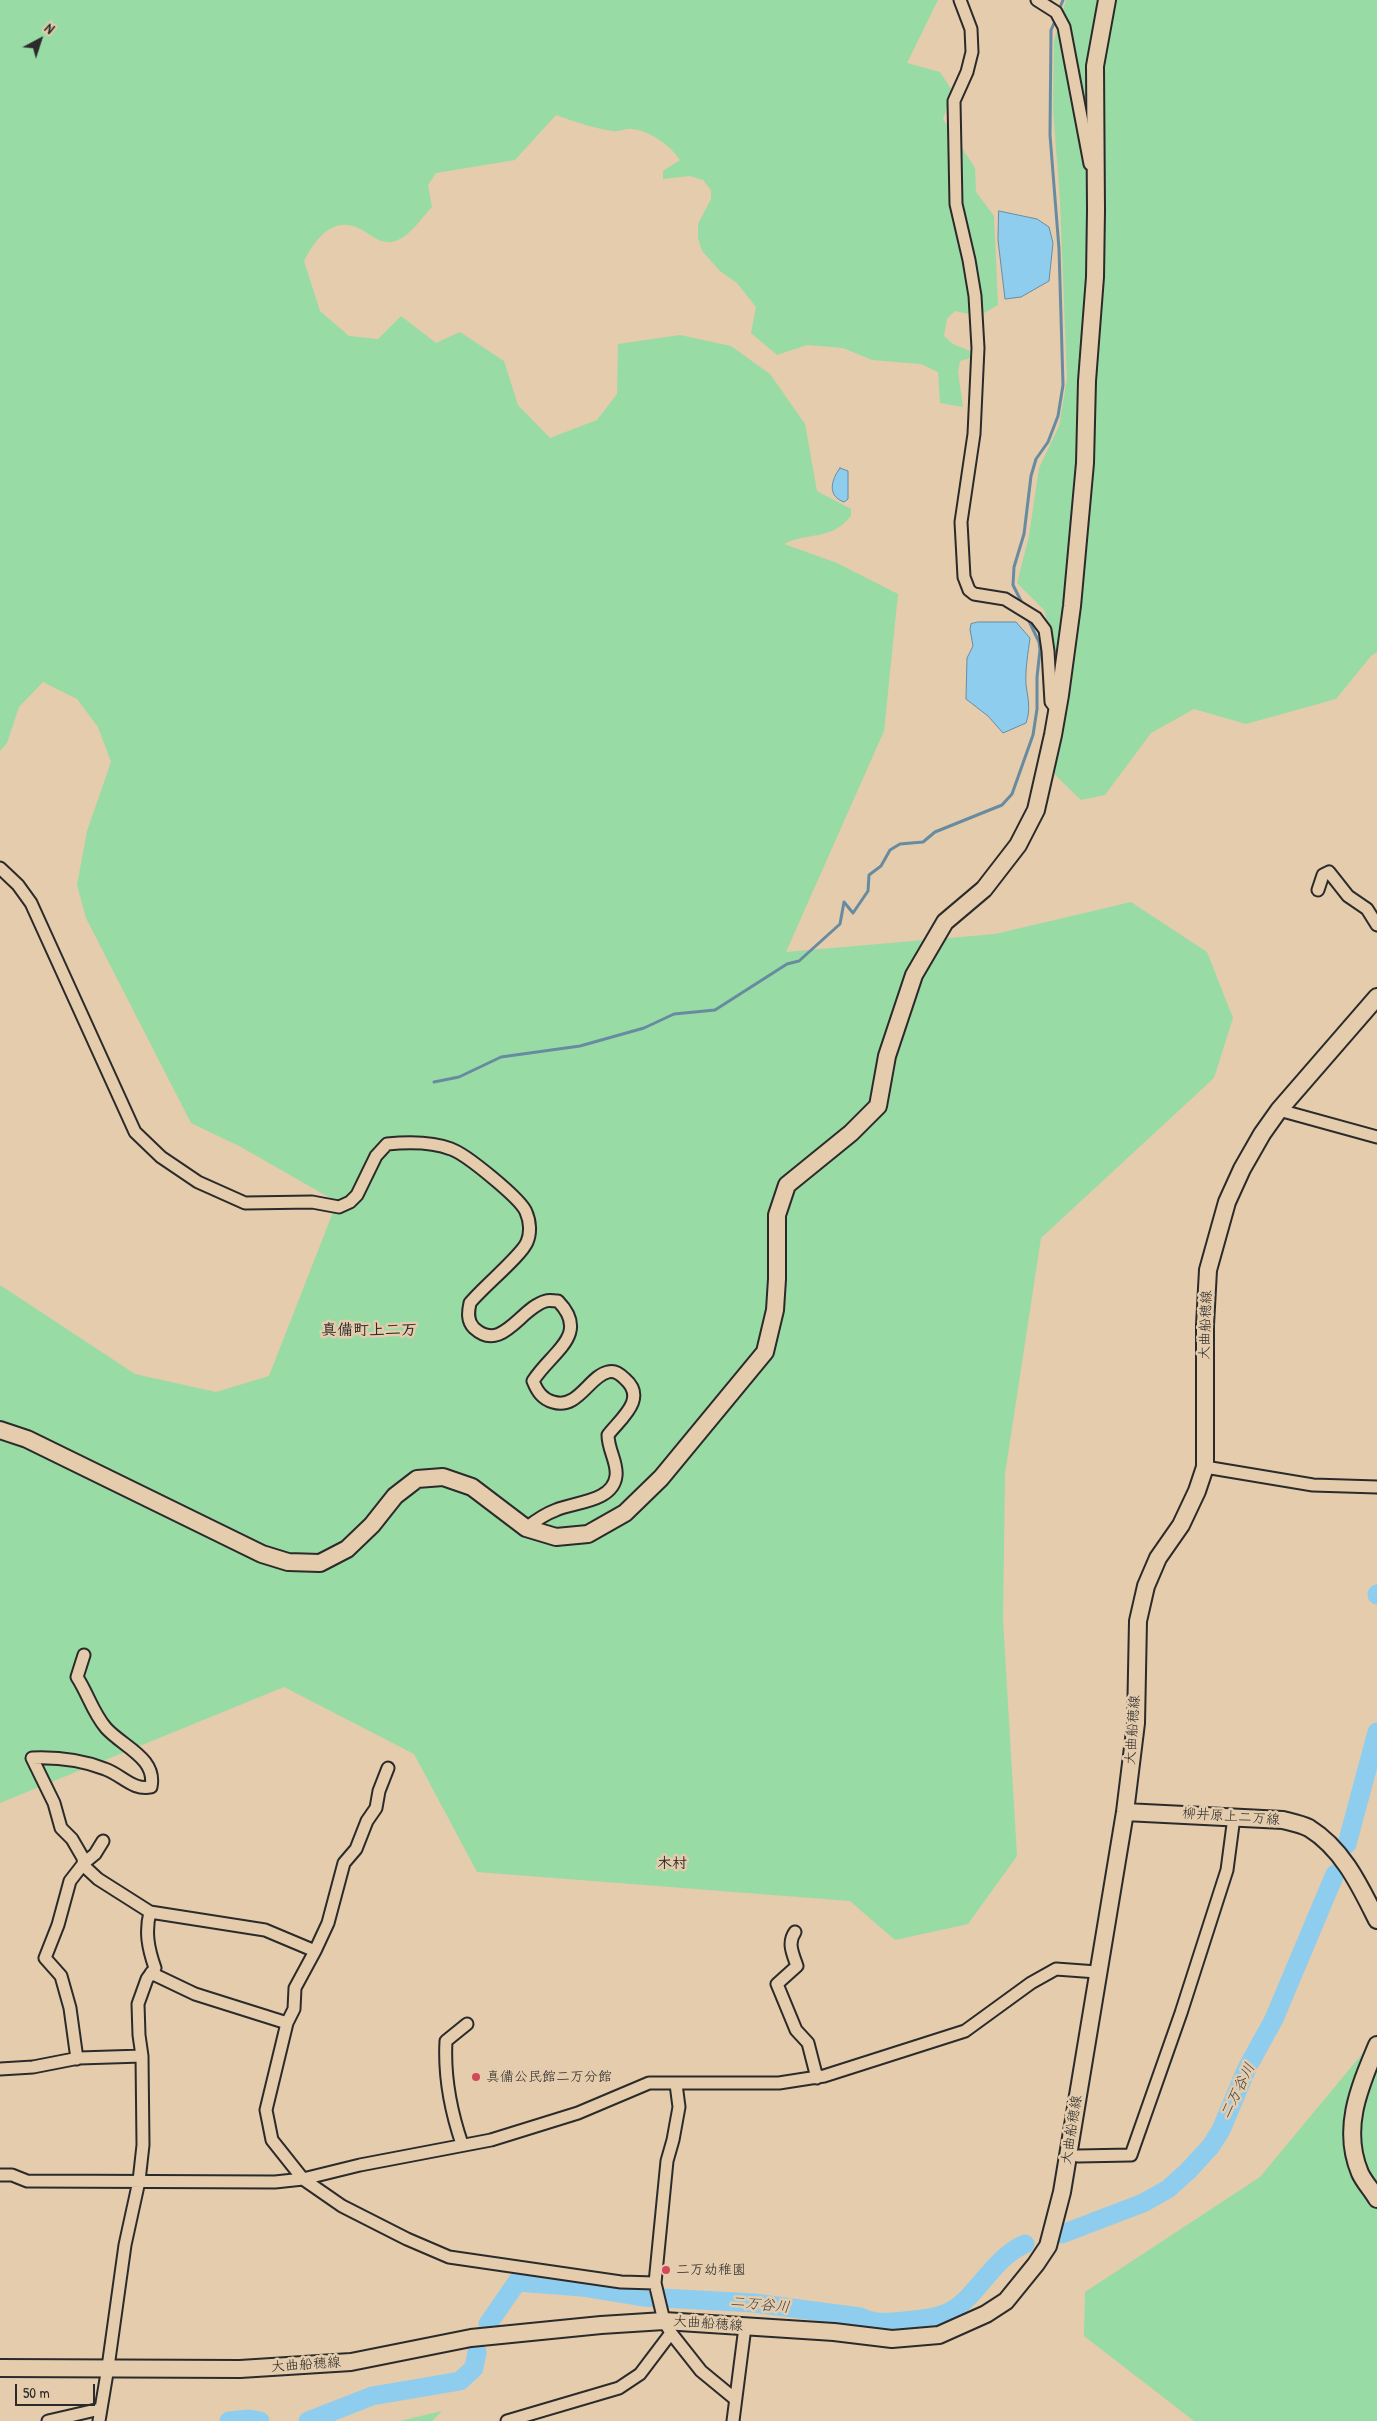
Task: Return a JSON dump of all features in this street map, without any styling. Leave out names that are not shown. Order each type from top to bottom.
[{"type":"main road","points":[[0,1430],[27,1439],[262,1554],[288,1562],[320,1563],[347,1549],[372,1525],[395,1496],[416,1479],[443,1476],[472,1487],[526,1528],[556,1537],[588,1534],[625,1513],[662,1478],[765,1352],[776,1295],[777,1215],[787,1185],[851,1133],[878,1106],[887,1056],[914,975],[945,922],[984,889],[1018,845],[1036,810],[1058,711],[1072,606],[1085,463],[1087,381],[1094,277],[1095,66],[1107,0]]},
{"type":"main road","name":"大曲船穂線","points":[[0,2368],[240,2369],[351,2362],[471,2338],[601,2325],[745,2327],[834,2332],[892,2340],[940,2335],[965,2325],[1006,2301],[1048,2246],[1062,2192],[1125,1812],[1136,1723],[1138,1621],[1146,1586],[1158,1558],[1181,1525],[1197,1491],[1205,1467],[1205,1325],[1208,1270],[1227,1202],[1242,1169],[1279,1110],[1377,997]]},
{"type":"main road","name":"柳井原上二万線","points":[[1125,1812],[1283,1820],[1308,1828],[1330,1845],[1346,1864],[1377,1920]]},
{"type":"main road","points":[[1377,2045],[1359,2088],[1352,2120],[1352,2146],[1360,2173],[1377,2199]]},
{"type":"street","points":[[960,0],[970,29],[972,52],[967,72],[954,101],[956,204],[975,296],[978,348],[974,434],[961,522],[964,577],[969,590],[974,594],[1006,599],[1036,618],[1044,630],[1048,651],[1051,702],[1058,711]]},
{"type":"street","points":[[1038,0],[1056,12],[1064,27],[1081,125],[1095,186]]},
{"type":"street","points":[[0,868],[18,885],[31,903],[135,1132],[161,1157],[198,1182],[245,1204],[312,1202],[339,1207],[350,1202],[357,1195],[376,1156],[387,1144],[401,1143],[451,1149],[482,1170],[518,1200],[526,1212],[530,1226],[527,1242],[470,1303],[467,1314],[472,1326],[483,1335],[497,1336],[546,1301],[558,1301],[571,1318],[572,1330],[568,1339],[541,1369],[534,1380],[537,1390],[546,1400],[557,1403],[566,1401],[579,1396],[599,1376],[609,1372],[619,1373],[630,1383],[634,1394],[634,1404],[608,1435],[608,1448],[615,1463],[616,1476],[612,1487],[604,1495],[556,1510],[526,1528]]},
{"type":"street","points":[[1318,890],[1323,875],[1329,872],[1348,896],[1367,909],[1377,925]]},
{"type":"street","points":[[1279,1110],[1377,1137]]},
{"type":"street","points":[[1205,1467],[1313,1485],[1377,1487]]},
{"type":"street","points":[[84,1655],[78,1677],[90,1704],[106,1728],[147,1763],[153,1777],[151,1787],[142,1789],[106,1770],[53,1757],[32,1758],[54,1803],[60,1828],[72,1839],[83,1858],[84,1866],[98,1879],[150,1912],[265,1930],[315,1951]]},
{"type":"street","points":[[388,1768],[379,1791],[376,1808],[356,1849],[344,1864],[328,1923],[295,1988],[294,2009],[287,2023],[266,2110],[272,2140],[303,2179],[342,2206],[407,2239],[448,2257],[621,2282],[655,2282]]},
{"type":"street","points":[[1078,2156],[1131,2155],[1181,2013],[1227,1870],[1234,1817]]},
{"type":"street","points":[[77,2058],[70,2008],[61,1976],[45,1958],[58,1925],[70,1881],[84,1863],[95,1854],[103,1841]]},
{"type":"street","points":[[99,2421],[125,2246],[139,2181],[144,2113],[142,2056],[138,2035],[138,2004],[155,1968],[146,1928],[150,1912]]},
{"type":"street","points":[[796,1932],[791,1938],[790,1947],[797,1966],[777,1984],[796,2030],[808,2043],[817,2078]]},
{"type":"street","points":[[0,2175],[12,2175],[28,2181],[275,2182],[303,2179],[462,2144],[491,2140],[578,2113],[649,2083],[779,2083],[817,2078],[965,2031],[1031,1983],[1056,1970],[1097,1972]]},
{"type":"street","points":[[151,1973],[195,1994],[287,2023]]},
{"type":"street","points":[[462,2144],[448,2092],[444,2066],[446,2041],[467,2024]]},
{"type":"street","points":[[0,2068],[34,2067],[77,2058],[142,2056]]},
{"type":"street","points":[[676,2084],[679,2107],[673,2140],[666,2161],[655,2282],[668,2327],[701,2371],[735,2399]]},
{"type":"street","points":[[507,2421],[619,2388],[640,2374],[668,2327]]},
{"type":"street","points":[[733,2421],[745,2327]]},
{"type":"street","points":[[48,2421],[100,2409]]},
{"type":"green space","points":[[0,0],[938,0],[907,63],[940,72],[953,92],[943,119],[975,168],[976,192],[994,216],[998,305],[979,316],[955,311],[947,319],[944,336],[953,344],[970,351],[971,358],[960,361],[958,372],[963,407],[940,403],[938,372],[921,364],[872,360],[843,348],[807,345],[777,355],[751,333],[756,307],[737,283],[720,271],[702,251],[698,238],[698,224],[711,199],[711,190],[703,180],[690,176],[663,179],[663,171],[680,160],[671,149],[659,140],[639,130],[606,130],[556,115],[515,160],[436,173],[428,185],[432,207],[414,228],[403,237],[386,242],[356,227],[338,225],[331,228],[318,239],[304,261],[320,311],[349,336],[378,339],[401,316],[436,343],[460,332],[504,361],[518,405],[550,438],[597,420],[617,394],[618,344],[680,335],[731,346],[770,374],[805,424],[817,491],[851,509],[851,516],[835,530],[784,544],[837,563],[898,594],[884,731],[786,952],[995,934],[1131,902],[1207,952],[1233,1018],[1214,1078],[1041,1238],[1005,1474],[1003,1620],[1017,1856],[968,1924],[895,1940],[850,1901],[477,1872],[414,1754],[284,1687],[0,1803],[0,1285],[135,1374],[216,1392],[269,1376],[337,1202],[241,1147],[191,1123],[86,918],[77,885],[87,831],[111,762],[98,727],[77,699],[43,682],[19,707],[7,743],[0,751]]},
{"type":"green space","points":[[1066,0],[1377,0],[1377,652],[1371,656],[1336,699],[1246,724],[1194,709],[1151,733],[1105,795],[1081,800],[1051,771],[1059,688],[1045,611],[1017,583],[1029,536],[1039,468],[1059,426],[1067,379],[1060,201],[1053,109],[1054,41]]},
{"type":"green space","points":[[1377,2036],[1377,2421],[1194,2421],[1084,2336],[1085,2292],[1260,2177]]},
{"type":"green space","points":[[442,2411],[432,2421],[400,2421]]},
{"type":"water","points":[[999,211],[1037,219],[1049,227],[1053,243],[1049,281],[1021,297],[1005,299],[998,240]]},
{"type":"water","points":[[840,468],[848,471],[848,499],[844,502],[835,496],[832,487],[834,478]]},
{"type":"water","points":[[978,622],[1016,622],[1030,638],[1026,673],[1029,704],[1028,718],[1026,723],[1003,733],[988,716],[966,699],[967,658],[973,646],[970,629],[971,624]]},
{"type":"waterway","points":[[1059,10],[1063,0]]},
{"type":"waterway","points":[[1024,607],[1013,585],[1014,567],[1024,534],[1031,476],[1036,459],[1048,442],[1058,416],[1063,385],[1059,249],[1050,135],[1051,30],[1056,19]]},
{"type":"waterway","points":[[434,1082],[459,1077],[501,1057],[580,1046],[644,1028],[674,1014],[715,1010],[787,964],[799,961],[840,924],[844,902],[853,913],[868,891],[869,875],[881,866],[890,850],[900,844],[923,842],[935,832],[1002,805],[1012,794],[1033,735],[1037,709],[1037,677],[1040,650],[1039,642],[1026,615]]},
{"type":"waterway","name":"二万谷川","points":[[1347,1844],[1377,1732]]},
{"type":"waterway","name":"二万谷川","points":[[1062,2234],[1143,2203],[1168,2189],[1211,2146],[1221,2130],[1247,2068],[1274,2019],[1335,1874]]},
{"type":"waterway","name":"二万谷川","points":[[488,2324],[517,2282],[582,2287],[643,2297],[754,2303],[860,2317],[876,2322],[927,2318],[949,2312],[959,2305],[1003,2258],[1025,2244]]},
{"type":"waterway","name":"二万谷川","points":[[308,2421],[372,2396],[460,2381],[474,2368],[477,2352]]},
{"type":"waterway","name":"二万谷川","points":[[229,2421],[249,2419],[260,2421]]},
{"type":"place","name":"真備公民館二万分館","points":[[476,2077]]},
{"type":"place","name":"二万幼稚園","points":[[666,2270]]},
{"type":"district","name":"真備町上二万","points":[[369,1331]]},
{"type":"district","name":"木村","points":[[672,1864]]}]
